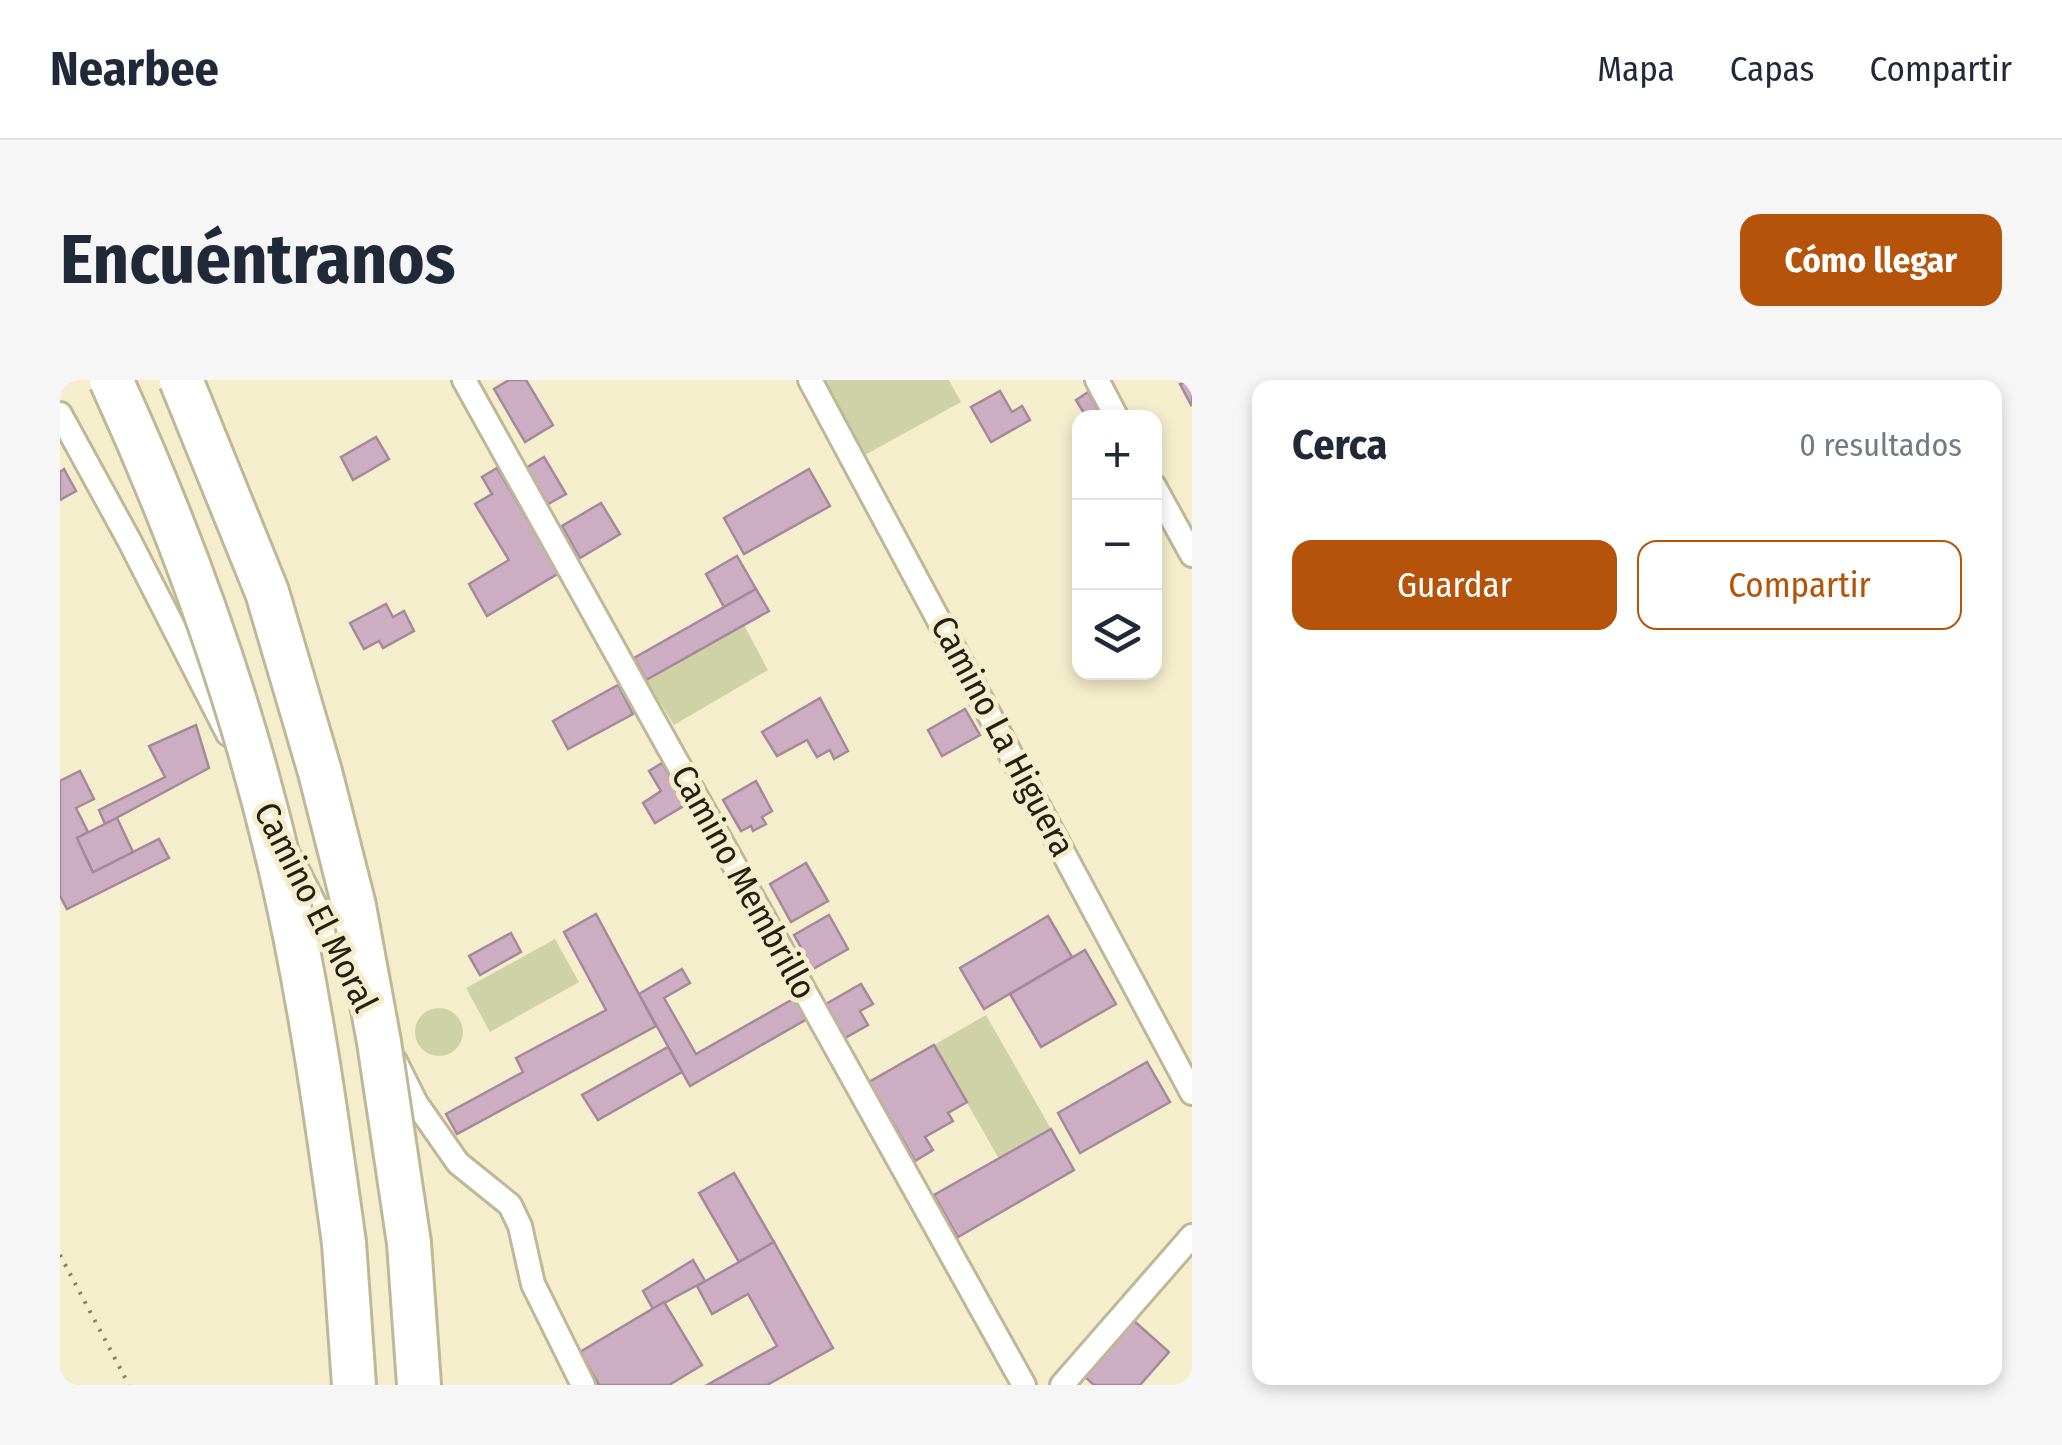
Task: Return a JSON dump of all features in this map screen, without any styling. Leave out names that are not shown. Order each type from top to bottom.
[{"type":"highway","points":[[111,380],[187,562],[243,724],[282,876],[317,1050],[344,1243],[354,1385]]},
{"type":"highway","points":[[181,380],[267,592],[320,772],[354,906],[409,1242],[419,1385]]},
{"type":"street","name":"Camino Membrillo","points":[[464,380],[1024,1385]]},
{"type":"street","name":"Camino La Higuera","points":[[810,380],[1192,1093]]},
{"type":"street","points":[[1097,380],[1113,410]]},
{"type":"street","name":"Camino El Moral","points":[[60,414],[129,540],[416,1103],[458,1163],[510,1205],[520,1226],[532,1284],[583,1385]]},
{"type":"street","points":[[1162,500],[1192,555]]},
{"type":"street","points":[[1062,1385],[1192,1236]]},
{"type":"path","points":[[60,1254],[129,1385]]},
{"type":"green space","points":[[823,380],[949,380],[961,402],[865,455]]},
{"type":"green space","points":[[744,625],[768,670],[674,725],[646,680]]},
{"type":"green space","points":[[555,939],[579,982],[490,1032],[466,988]]},
{"type":"green space","points":[[439,1008],[456,1015],[463,1032],[456,1049],[439,1056],[422,1049],[415,1032],[422,1015]]},
{"type":"green space","points":[[986,1015],[1051,1129],[999,1159],[934,1045]]},
{"type":"building","points":[[509,380],[526,380],[553,425],[525,442],[494,389]]},
{"type":"building","points":[[1192,380],[1192,404],[1191,405],[1180,384]]},
{"type":"building","points":[[1000,391],[1012,412],[1022,406],[1030,420],[991,442],[971,407]]},
{"type":"building","points":[[1088,392],[1099,410],[1082,410],[1076,400]]},
{"type":"building","points":[[376,437],[389,459],[353,480],[341,457]]},
{"type":"building","points":[[544,457],[566,494],[548,504],[526,468]]},
{"type":"building","points":[[497,468],[559,573],[487,616],[469,584],[509,560],[475,504],[492,494],[482,477]]},
{"type":"building","points":[[64,469],[76,491],[60,500],[60,472]]},
{"type":"building","points":[[809,469],[830,506],[744,554],[724,518]]},
{"type":"building","points":[[601,503],[620,534],[580,558],[562,526]]},
{"type":"building","points":[[737,556],[756,589],[724,607],[706,574]]},
{"type":"building","points":[[756,589],[769,611],[646,680],[634,658]]},
{"type":"building","points":[[386,604],[393,617],[404,611],[414,631],[383,648],[379,641],[364,649],[350,623]]},
{"type":"building","points":[[618,685],[633,714],[568,749],[553,721]]},
{"type":"building","points":[[820,698],[848,751],[834,759],[830,750],[817,757],[807,740],[777,756],[762,732]]},
{"type":"building","points":[[965,709],[980,735],[942,756],[928,730]]},
{"type":"building","points":[[196,725],[209,768],[105,824],[99,810],[165,777],[149,746]]},
{"type":"building","points":[[662,763],[687,804],[655,823],[643,803],[661,791],[649,771]]},
{"type":"building","points":[[80,771],[94,799],[76,808],[88,832],[77,838],[93,872],[159,839],[169,858],[67,909],[60,896],[60,781]]},
{"type":"building","points":[[756,781],[772,811],[762,817],[766,824],[753,831],[751,826],[741,831],[723,800]]},
{"type":"building","points":[[117,818],[133,852],[93,872],[77,838]]},
{"type":"building","points":[[806,863],[828,901],[791,922],[770,884]]},
{"type":"building","points":[[596,914],[656,1026],[457,1134],[446,1114],[523,1072],[516,1058],[606,1010],[564,932]]},
{"type":"building","points":[[829,915],[848,949],[813,969],[794,935]]},
{"type":"building","points":[[1048,916],[1072,957],[984,1009],[960,968]]},
{"type":"building","points":[[511,933],[521,952],[480,975],[469,956]]},
{"type":"building","points":[[1085,950],[1116,1004],[1041,1047],[1010,994]]},
{"type":"building","points":[[682,969],[690,983],[664,998],[696,1054],[795,998],[807,1019],[690,1086],[639,994]]},
{"type":"building","points":[[861,984],[873,1004],[860,1011],[868,1025],[845,1038],[826,1004]]},
{"type":"building","points":[[934,1045],[967,1102],[948,1113],[953,1121],[925,1137],[933,1150],[915,1161],[869,1082]]},
{"type":"building","points":[[668,1047],[682,1072],[598,1120],[582,1095]]},
{"type":"building","points":[[1147,1062],[1170,1102],[1080,1153],[1058,1113]]},
{"type":"building","points":[[1051,1129],[1074,1170],[958,1237],[934,1195]]},
{"type":"building","points":[[734,1173],[774,1242],[739,1262],[699,1193]]},
{"type":"building","points":[[774,1242],[833,1348],[767,1385],[707,1385],[777,1346],[748,1294],[712,1314],[697,1286]]},
{"type":"building","points":[[693,1260],[705,1281],[653,1309],[643,1291]]},
{"type":"building","points":[[664,1302],[702,1365],[669,1385],[599,1385],[580,1352]]},
{"type":"building","points":[[1133,1320],[1169,1352],[1140,1385],[1094,1385],[1084,1376]]}]
